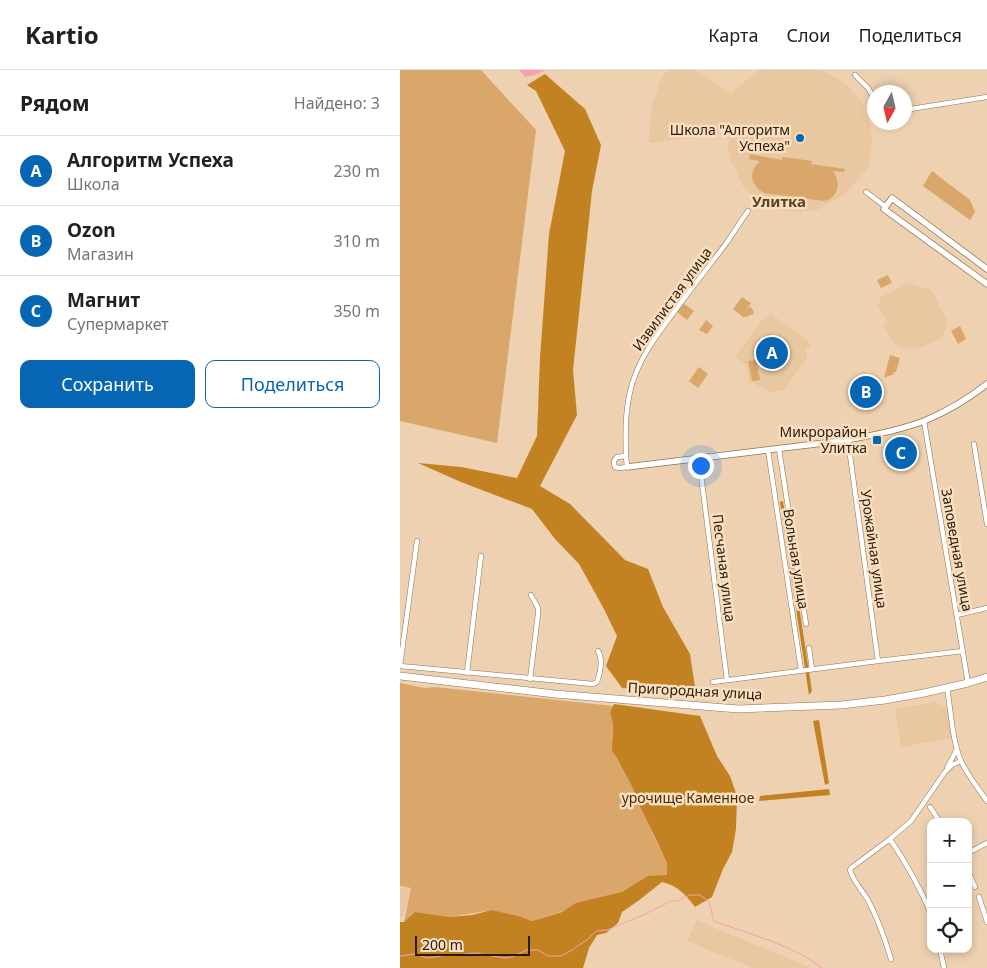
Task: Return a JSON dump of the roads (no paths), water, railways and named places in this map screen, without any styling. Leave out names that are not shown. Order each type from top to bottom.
[{"type":"main road","name":"Пригородная улица","points":[[400,676],[601,698],[738,709],[841,705],[885,700],[947,688],[987,677]]},
{"type":"street","points":[[855,75],[867,87]]},
{"type":"street","points":[[912,109],[987,97]]},
{"type":"street","points":[[866,192],[886,207],[884,208],[987,284]]},
{"type":"street","points":[[886,207],[892,198],[987,269]]},
{"type":"street","name":"Извилистая улица","points":[[627,467],[625,431],[627,411],[631,389],[646,351],[726,244],[748,211]]},
{"type":"street","points":[[626,456],[617,457],[614,460],[615,466],[619,468],[848,440],[888,432],[924,421],[953,406],[987,384]]},
{"type":"street","name":"Заповедная улица","points":[[924,421],[968,683]]},
{"type":"street","name":"Урожайная улица","points":[[848,440],[878,661]]},
{"type":"street","points":[[974,444],[987,524]]},
{"type":"street","name":"Вольная улица","points":[[779,449],[806,624]]},
{"type":"street","name":"Вольная улица","points":[[768,450],[801,670]]},
{"type":"street","name":"Песчаная улица","points":[[699,459],[727,680]]},
{"type":"street","points":[[417,541],[400,666],[593,684],[597,682],[599,676],[600,655],[598,651]]},
{"type":"street","points":[[467,673],[480,556]]},
{"type":"street","points":[[530,679],[538,614],[538,608],[531,595]]},
{"type":"street","points":[[957,615],[987,608]]},
{"type":"street","points":[[809,648],[812,669]]},
{"type":"street","points":[[713,682],[963,652]]},
{"type":"street","points":[[947,688],[957,749],[968,774],[987,801]]},
{"type":"street","points":[[891,959],[879,923],[867,899],[850,873],[851,868],[911,821],[945,772],[957,749]]},
{"type":"street","points":[[945,772],[961,760]]},
{"type":"street","points":[[930,807],[937,818]]},
{"type":"street","points":[[890,839],[910,869],[929,908]]},
{"type":"street","points":[[972,851],[987,843]]},
{"type":"street","points":[[972,880],[975,887]]},
{"type":"street","points":[[979,897],[987,922]]},
{"type":"street","points":[[941,953],[944,968]]},
{"type":"waterway","points":[[400,956],[415,954],[427,958],[475,953],[504,958],[512,957],[527,950],[538,950],[548,956],[561,956],[588,939],[596,931],[607,930],[671,901],[677,901],[690,895],[700,895],[709,902],[714,921],[784,946],[822,968]]},
{"type":"place","name":"Школа \"Алгоритм Успеха\"","points":[[800,138]]},
{"type":"place","name":"Алгоритм Успеха","points":[[772,353]]},
{"type":"place","name":"Ozon","points":[[866,392]]},
{"type":"place","name":"Микрорайон Улитка","points":[[877,440]]},
{"type":"place","name":"Магнит","points":[[901,453]]},
{"type":"district","name":"Улитка","points":[[779,202]]},
{"type":"park label","name":"урочище Каменное","points":[[688,798]]}]
